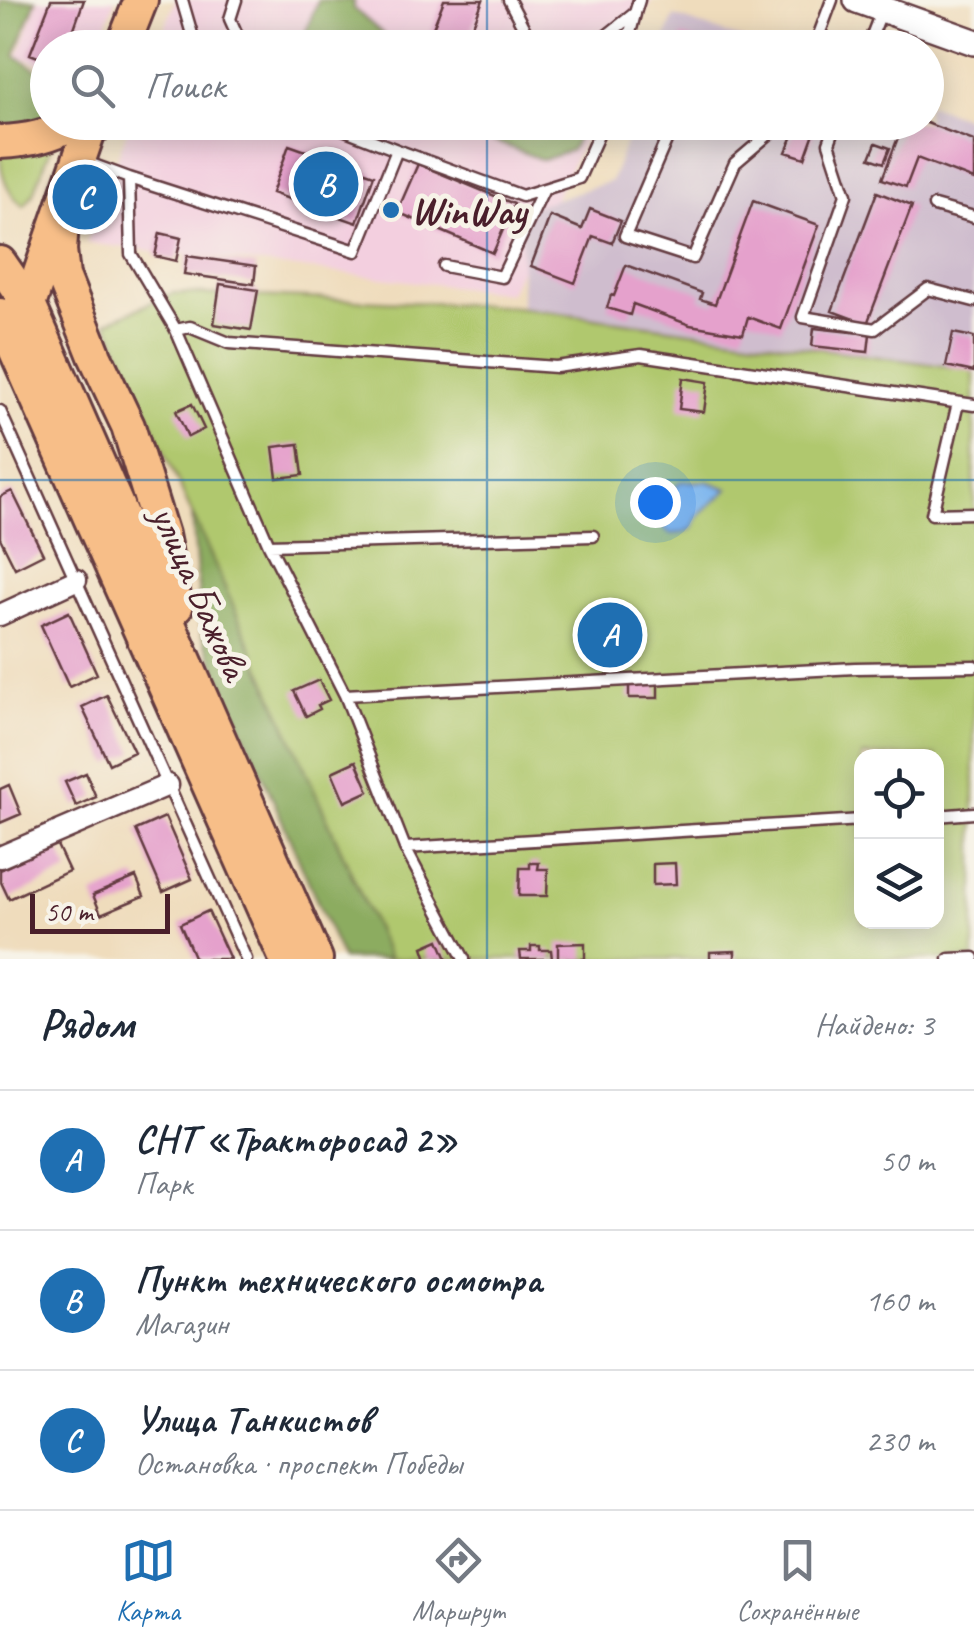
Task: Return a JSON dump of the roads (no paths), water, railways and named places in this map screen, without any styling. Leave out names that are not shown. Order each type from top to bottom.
[{"type":"main road","points":[[129,30],[141,0]]},
{"type":"main road","points":[[0,142],[30,139]]},
{"type":"main road","points":[[82,140],[63,210],[63,276],[140,460],[162,535],[195,684]]},
{"type":"main road","points":[[1,267],[34,247],[63,210]]},
{"type":"main road","points":[[9,322],[63,210]]},
{"type":"main road","name":"улица Бажова","points":[[1,267],[9,322],[286,959]]},
{"type":"main road","name":"улица Бажова","points":[[9,322],[195,684],[316,959]]},
{"type":"street","points":[[857,0],[941,30]]},
{"type":"street","points":[[944,31],[974,42]]},
{"type":"street","points":[[0,614],[76,580]]},
{"type":"street","points":[[0,857],[168,785]]},
{"type":"lane","points":[[182,0],[191,30]]},
{"type":"lane","points":[[235,30],[230,19],[236,0]]},
{"type":"lane","points":[[509,0],[525,30]]},
{"type":"lane","points":[[631,30],[639,0]]},
{"type":"lane","points":[[821,30],[832,0]]},
{"type":"lane","points":[[874,30],[882,9]]},
{"type":"lane","points":[[614,30],[635,14]]},
{"type":"lane","points":[[88,140],[129,178],[356,251],[397,150]]},
{"type":"lane","points":[[371,140],[522,196],[579,178],[596,140]]},
{"type":"lane","points":[[666,140],[625,236],[693,258],[736,163],[762,140]]},
{"type":"lane","points":[[830,140],[846,195],[802,317],[875,329],[928,289],[974,300]]},
{"type":"lane","points":[[129,178],[131,254],[176,330],[269,545],[346,695],[404,848],[464,959]]},
{"type":"lane","points":[[444,266],[502,277],[544,188]]},
{"type":"lane","points":[[934,206],[974,217]]},
{"type":"lane","points":[[176,330],[190,327],[229,344],[556,367],[641,355],[974,405]]},
{"type":"lane","points":[[958,403],[932,514],[974,513]]},
{"type":"lane","points":[[0,411],[246,959]]},
{"type":"lane","points":[[269,545],[592,536]]},
{"type":"lane","points":[[346,695],[855,668],[974,666]]},
{"type":"lane","points":[[944,816],[974,814]]},
{"type":"lane","points":[[404,848],[854,820]]},
{"type":"lane","points":[[949,959],[974,958]]},
{"type":"water","points":[[707,481],[728,489],[703,511],[693,528],[670,534],[658,521],[673,491],[680,482]]},
{"type":"place","name":"Пункт технического осмотра","points":[[326,184]]},
{"type":"place","name":"Улица Танкистов","points":[[85,197]]},
{"type":"place","name":"WinWay","points":[[391,210]]},
{"type":"place","name":"СНТ «Тракторосад 2»","points":[[610,635]]}]
